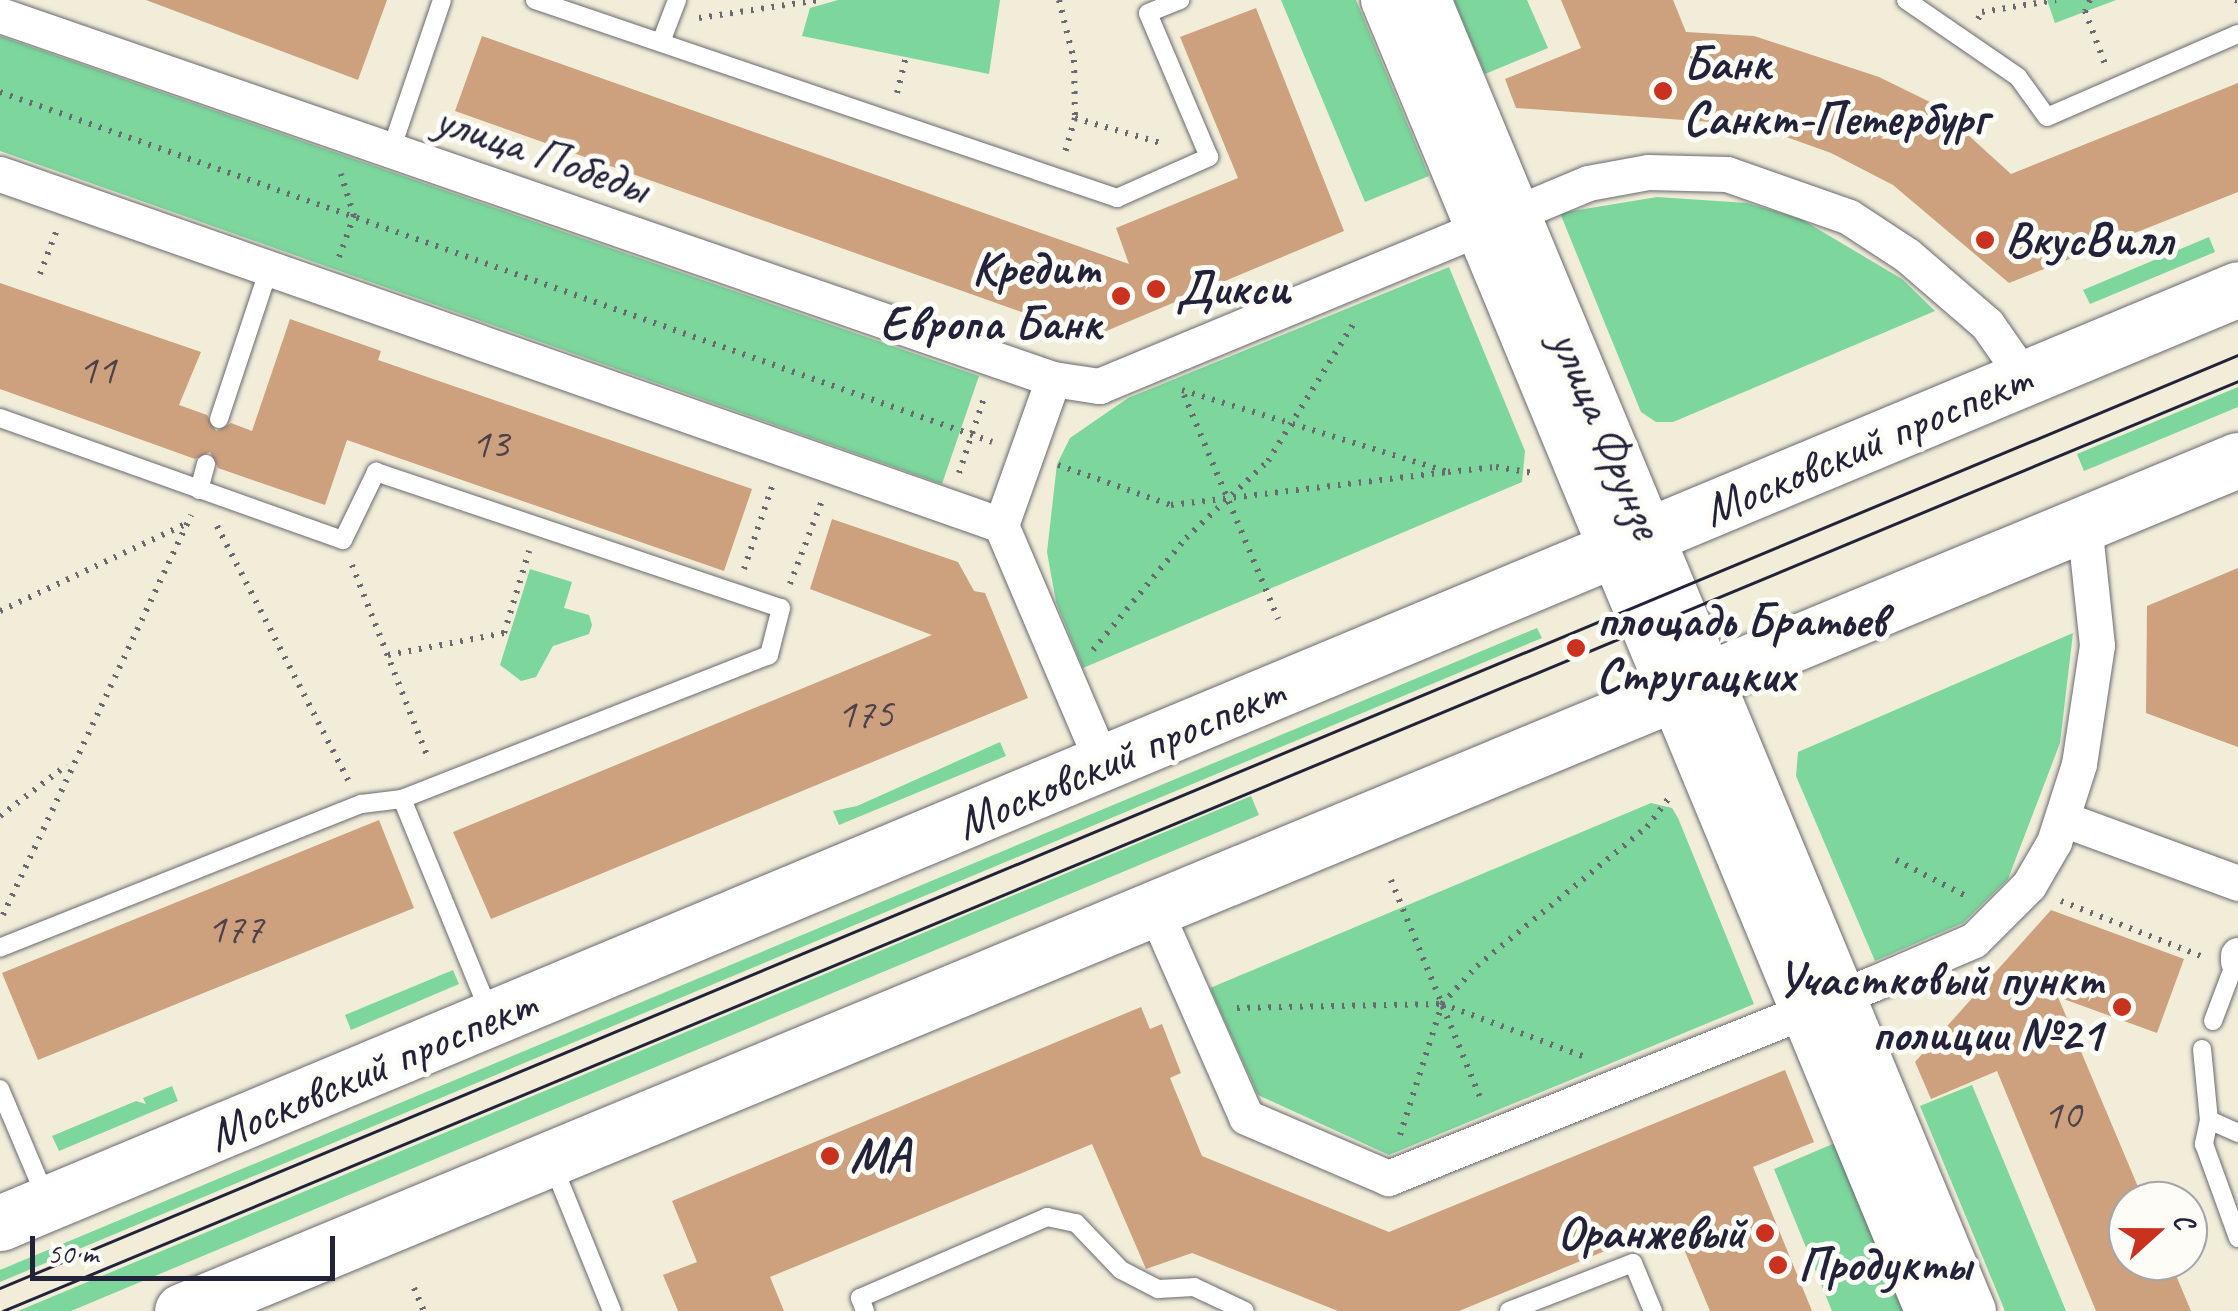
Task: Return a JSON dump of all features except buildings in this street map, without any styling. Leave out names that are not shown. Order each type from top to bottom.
[{"type":"main road","name":"Московский проспект","points":[[24,1213],[2238,289]]},
{"type":"main road","points":[[182,1311],[2238,460]]},
{"type":"street","name":"улица Фрунзе","points":[[1384,0],[1498,222]]},
{"type":"street","name":"улица Фрунзе","points":[[1427,0],[1498,222],[1631,544],[1823,1004],[1972,1311]]},
{"type":"street","name":"улица Победы","points":[[0,15],[1053,379]]},
{"type":"street","points":[[1103,764],[1001,525],[1053,379],[1099,386],[1588,183],[1648,172],[1727,174],[1795,194],[1850,217],[1907,255],[1987,324],[2024,377]]},
{"type":"street","points":[[0,174],[1001,525]]},
{"type":"street","points":[[1154,908],[1246,1117],[1388,1178],[1823,1004],[1974,940],[2029,885],[2064,818],[2090,710],[2097,645],[2084,524]]},
{"type":"street","points":[[2064,818],[2238,883]]},
{"type":"street","name":"улица Фрунзе","points":[[1823,1004],[1929,1311]]},
{"type":"lane","points":[[391,150],[442,0]]},
{"type":"lane","points":[[536,0],[1116,198],[1209,157],[1148,13],[1180,0]]},
{"type":"lane","points":[[661,42],[678,0]]},
{"type":"lane","points":[[1906,0],[1967,38],[2018,77],[2047,117],[2238,34]]},
{"type":"lane","points":[[220,419],[269,269]]},
{"type":"lane","points":[[0,418],[342,540],[376,472],[781,608],[769,655],[402,799],[360,804],[0,948]]},
{"type":"lane","points":[[198,490],[206,464]]},
{"type":"lane","points":[[402,799],[493,1018]]},
{"type":"lane","points":[[2213,1021],[2235,965]]},
{"type":"lane","points":[[2202,1049],[2209,1120],[2204,1144],[2238,1238]]},
{"type":"lane","points":[[0,1089],[24,1213]]},
{"type":"lane","points":[[2209,1120],[2238,1134]]},
{"type":"lane","points":[[550,1158],[612,1311]]},
{"type":"lane","points":[[866,1311],[860,1298],[1047,1216],[1076,1224],[1121,1270],[1158,1289],[1194,1288],[1244,1311]]},
{"type":"lane","points":[[1509,1311],[1633,1263],[1653,1311]]},
{"type":"path","points":[[668,22],[810,5],[820,0]]},
{"type":"path","points":[[1057,178],[1075,118],[1074,60],[1059,0]]},
{"type":"path","points":[[1967,38],[1982,12],[2056,0]]},
{"type":"path","points":[[2090,0],[2085,11],[2114,88]]},
{"type":"path","points":[[0,92],[992,442]]},
{"type":"path","points":[[1075,118],[1209,157]]},
{"type":"path","points":[[340,168],[354,216],[341,249]]},
{"type":"path","points":[[40,274],[62,217]]},
{"type":"path","points":[[1095,667],[1090,654],[1186,538],[1268,461],[1359,314]]},
{"type":"path","points":[[1176,377],[1278,619]]},
{"type":"path","points":[[954,486],[990,382]]},
{"type":"path","points":[[1184,394],[1448,472]]},
{"type":"path","points":[[1057,464],[1171,504],[1496,468],[1550,476]]},
{"type":"path","points":[[736,593],[774,480]]},
{"type":"path","points":[[0,922],[68,764],[189,523],[198,490]]},
{"type":"path","points":[[198,490],[360,804]]},
{"type":"path","points":[[781,608],[824,497]]},
{"type":"path","points":[[0,610],[189,523]]},
{"type":"path","points":[[388,655],[504,633],[536,526]]},
{"type":"path","points":[[342,540],[439,785]]},
{"type":"path","points":[[0,816],[68,764]]},
{"type":"path","points":[[1388,1178],[1442,1004],[1477,966],[1648,827],[1671,796]]},
{"type":"path","points":[[1896,860],[2003,915]]},
{"type":"path","points":[[1392,880],[1461,1050]]},
{"type":"path","points":[[2048,896],[2214,961],[2211,976],[2235,965]]},
{"type":"path","points":[[1196,1009],[1442,1004],[1641,1078]]},
{"type":"path","points":[[414,1288],[424,1311]]},
{"type":"green space","points":[[838,0],[1000,0],[989,74],[802,36],[810,8]]},
{"type":"green space","points":[[1281,0],[1356,0],[1429,176],[1365,202]]},
{"type":"green space","points":[[1454,0],[1527,0],[1548,48],[1485,74]]},
{"type":"green space","points":[[2047,0],[2116,0],[2055,23]]},
{"type":"green space","points":[[0,36],[979,376],[942,484],[0,151]]},
{"type":"green space","points":[[1657,197],[1747,203],[1801,219],[1902,279],[1935,311],[1673,422],[1656,422],[1641,412],[1560,213]]},
{"type":"green space","points":[[2209,237],[2215,252],[2090,304],[2083,290]]},
{"type":"green space","points":[[1449,267],[1525,451],[1522,482],[1083,668],[1056,602],[1047,552],[1057,464],[1070,438],[1128,398]]},
{"type":"green space","points":[[2238,387],[2238,407],[2084,471],[2077,454]]},
{"type":"green space","points":[[530,569],[572,582],[564,608],[589,615],[592,625],[589,634],[553,646],[536,677],[521,681],[500,665]]},
{"type":"green space","points":[[1537,628],[1542,638],[0,1282],[0,1270]]},
{"type":"green space","points":[[2073,633],[2060,743],[2008,879],[1963,923],[1875,961],[1796,776],[1798,752]]},
{"type":"green space","points":[[1000,742],[1006,756],[839,825],[833,811],[857,806]]},
{"type":"green space","points":[[1251,796],[1259,815],[71,1311],[18,1311]]},
{"type":"green space","points":[[1651,803],[1672,808],[1678,818],[1754,1004],[1389,1155],[1258,1095],[1210,988]]},
{"type":"green space","points":[[453,970],[459,984],[351,1030],[345,1015]]},
{"type":"green space","points":[[1972,1085],[2066,1311],[2005,1311],[1920,1106]]},
{"type":"green space","points":[[172,1086],[178,1101],[59,1151],[52,1136],[136,1101],[146,1104],[143,1098]]},
{"type":"green space","points":[[1835,1143],[1904,1311],[1832,1311],[1774,1169]]},
{"type":"tram line","points":[[0,1288],[2238,355]]},
{"type":"tram line","points":[[3,1311],[2238,381]]},
{"type":"place","name":"Банк Санкт-Петербург","points":[[1663,91]]},
{"type":"place","name":"ВкусВилл","points":[[1985,240]]},
{"type":"place","name":"Дикси","points":[[1156,289]]},
{"type":"place","name":"Кредит Европа Банк","points":[[1121,296]]},
{"type":"place","name":"площадь Братьев Стругацких","points":[[1576,648]]},
{"type":"place","name":"Участковый пункт полиции №21","points":[[2122,1007]]},
{"type":"place","name":"MA","points":[[830,1156]]},
{"type":"place","name":"Оранжевый","points":[[1765,1233]]},
{"type":"place","name":"Продукты","points":[[1778,1265]]}]
